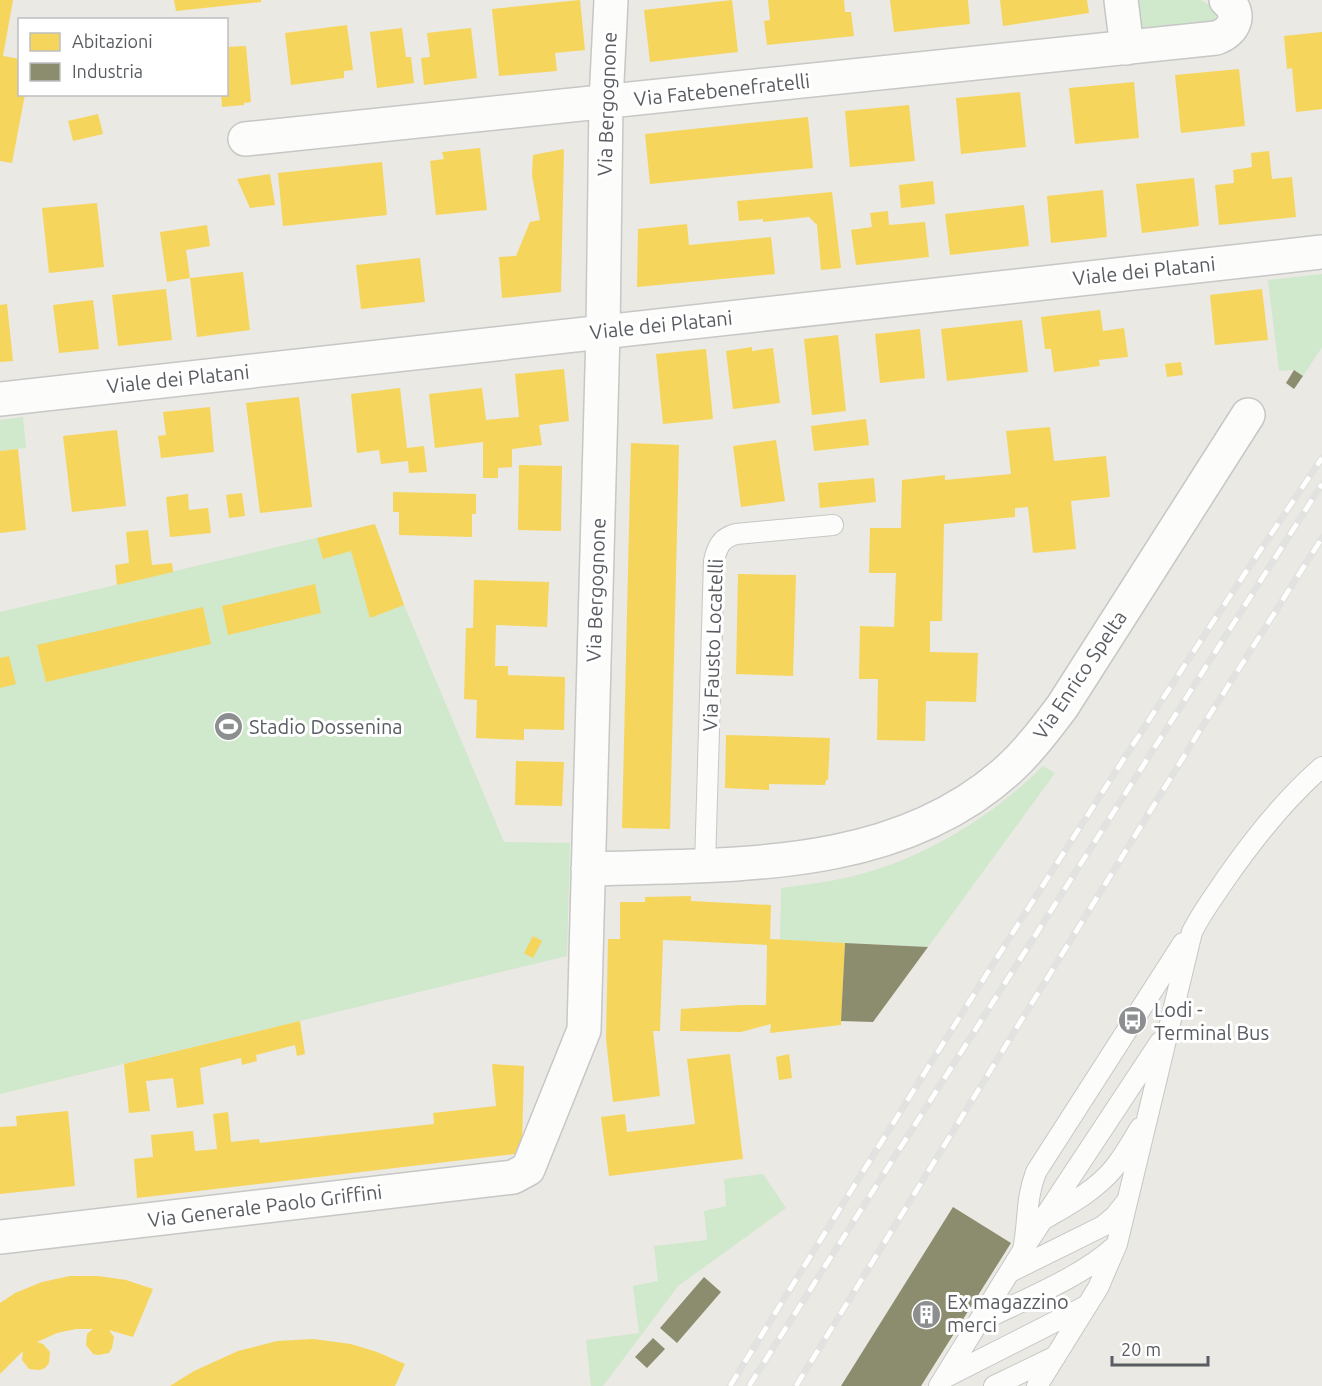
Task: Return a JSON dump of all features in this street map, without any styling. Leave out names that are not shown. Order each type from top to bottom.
[{"type":"street","name":"Via Bergognone","points":[[528,1169],[584,1030],[610,0]]},
{"type":"street","points":[[1121,0],[1127,48]]},
{"type":"street","name":"Via Fatebenefratelli","points":[[245,139],[1216,38],[1232,30],[1235,14],[1232,5],[1226,0]]},
{"type":"street","name":"Viale dei Platani","points":[[0,399],[1322,252]]},
{"type":"street","name":"Via Enrico Spelta","points":[[588,868],[768,862],[808,857],[874,843],[945,814],[1007,771],[1035,743],[1062,707],[1248,416]]},
{"type":"street","name":"Via Generale Paolo Griffini","points":[[0,1237],[513,1177],[528,1169]]},
{"type":"lane","name":"Via Fausto Locatelli","points":[[705,864],[714,561],[717,549],[722,541],[736,534],[833,525]]},
{"type":"lane","points":[[1023,1250],[1030,1187],[1036,1172],[1200,916],[1252,841],[1283,805],[1322,767]]},
{"type":"lane","points":[[1037,1386],[1098,1288],[1117,1244],[1187,949],[1200,916]]},
{"type":"lane","points":[[941,1382],[1041,1222],[1168,1030]]},
{"type":"lane","points":[[1041,1222],[1087,1194],[1102,1181],[1115,1167],[1148,1116]]},
{"type":"lane","points":[[1010,1272],[1103,1226],[1128,1200]]},
{"type":"lane","points":[[978,1323],[1085,1269],[1117,1244]]},
{"type":"lane","points":[[941,1382],[1086,1306]]},
{"type":"lane","points":[[994,1386],[1056,1356]]},
{"type":"green space","points":[[1137,0],[1201,0],[1212,7],[1217,14],[1213,22],[1141,30]]},
{"type":"green space","points":[[1322,274],[1322,347],[1303,376],[1294,370],[1279,371],[1268,280]]},
{"type":"green space","points":[[23,417],[26,448],[0,451],[0,420]]},
{"type":"green space","name":"Stadio Dossenina","points":[[375,524],[404,605],[504,842],[570,843],[567,956],[0,1094],[0,612]]},
{"type":"green space","points":[[1043,766],[1055,773],[928,947],[780,940],[781,888],[850,877],[903,860],[929,848],[954,835],[1001,803]]},
{"type":"green space","points":[[763,1174],[786,1208],[678,1286],[603,1386],[591,1386],[586,1340],[639,1333],[633,1286],[658,1281],[654,1246],[707,1240],[704,1211],[726,1206],[724,1179]]},
{"type":"building: Abitazioni","points":[[0,0],[13,0],[3,56],[18,59],[18,96],[25,96],[12,163],[0,161]]},
{"type":"building: Abitazioni","points":[[174,0],[261,0],[261,2],[176,11]]},
{"type":"building: Abitazioni","points":[[580,0],[585,50],[555,53],[557,71],[499,76],[492,9]]},
{"type":"building: Abitazioni","points":[[732,0],[738,52],[650,62],[644,10]]},
{"type":"building: Abitazioni","points":[[768,0],[844,0],[845,12],[851,12],[854,36],[767,45],[764,21],[770,20]]},
{"type":"building: Abitazioni","points":[[890,0],[968,0],[970,24],[894,32]]},
{"type":"building: Abitazioni","points":[[1000,0],[1087,0],[1089,13],[1003,26]]},
{"type":"building: Abitazioni","points":[[347,25],[353,70],[344,71],[344,78],[291,85],[285,33]]},
{"type":"building: Abitazioni","points":[[402,28],[406,57],[411,57],[414,83],[377,88],[370,32]]},
{"type":"building: Abitazioni","points":[[471,28],[477,78],[424,85],[421,58],[430,57],[427,33]]},
{"type":"building: Abitazioni","points":[[1322,32],[1322,109],[1296,112],[1292,68],[1287,69],[1284,36]]},
{"type":"building: Abitazioni","points":[[246,46],[251,102],[222,107],[221,96],[228,96],[228,47]]},
{"type":"building: Abitazioni","points":[[1239,69],[1245,126],[1181,133],[1175,75]]},
{"type":"building: Abitazioni","points":[[1134,82],[1139,138],[1075,144],[1069,88]]},
{"type":"building: Abitazioni","points":[[1020,92],[1026,147],[961,154],[956,98]]},
{"type":"building: Abitazioni","points":[[909,105],[915,161],[850,167],[845,111]]},
{"type":"building: Abitazioni","points":[[98,114],[103,134],[73,141],[68,121]]},
{"type":"building: Abitazioni","points":[[808,117],[813,168],[650,184],[645,134]]},
{"type":"building: Abitazioni","points":[[480,148],[487,210],[436,215],[430,161],[444,159],[442,152]]},
{"type":"building: Abitazioni","points":[[564,149],[561,292],[502,298],[499,257],[516,256],[530,222],[540,220],[532,175],[533,155]]},
{"type":"building: Abitazioni","points":[[1269,151],[1272,179],[1292,177],[1296,217],[1219,225],[1215,185],[1234,183],[1233,170],[1252,167],[1251,153]]},
{"type":"building: Abitazioni","points":[[382,162],[387,215],[283,226],[278,173]]},
{"type":"building: Abitazioni","points":[[270,174],[275,205],[250,208],[237,179]]},
{"type":"building: Abitazioni","points":[[1194,178],[1199,226],[1142,233],[1136,184]]},
{"type":"building: Abitazioni","points":[[933,181],[935,204],[901,208],[899,185]]},
{"type":"building: Abitazioni","points":[[1103,190],[1107,237],[1051,243],[1047,196]]},
{"type":"building: Abitazioni","points":[[832,192],[841,268],[821,270],[817,225],[809,217],[763,222],[763,219],[739,221],[737,201]]},
{"type":"building: Abitazioni","points":[[97,203],[104,267],[49,273],[42,208]]},
{"type":"building: Abitazioni","points":[[1024,205],[1029,246],[950,255],[945,214]]},
{"type":"building: Abitazioni","points":[[888,211],[889,225],[925,222],[929,257],[856,265],[851,230],[872,227],[870,213]]},
{"type":"building: Abitazioni","points":[[687,224],[689,245],[771,237],[775,274],[637,287],[638,229]]},
{"type":"building: Abitazioni","points":[[207,225],[210,246],[186,250],[190,278],[167,282],[160,232]]},
{"type":"building: Abitazioni","points":[[420,258],[425,302],[361,309],[356,265]]},
{"type":"building: Abitazioni","points":[[243,272],[250,330],[197,337],[190,278]]},
{"type":"building: Abitazioni","points":[[166,289],[172,340],[118,346],[112,295]]},
{"type":"building: Abitazioni","points":[[1262,289],[1268,340],[1215,345],[1210,295]]},
{"type":"building: Abitazioni","points":[[93,300],[99,349],[59,353],[53,305]]},
{"type":"building: Abitazioni","points":[[7,304],[13,361],[0,362],[0,305]]},
{"type":"building: Abitazioni","points":[[1100,310],[1103,331],[1124,328],[1128,357],[1099,360],[1100,366],[1054,372],[1051,349],[1045,349],[1041,317]]},
{"type":"building: Abitazioni","points":[[1022,320],[1028,372],[947,381],[941,329]]},
{"type":"building: Abitazioni","points":[[920,329],[925,378],[880,383],[875,334]]},
{"type":"building: Abitazioni","points":[[838,335],[846,411],[812,415],[804,339]]},
{"type":"building: Abitazioni","points":[[752,347],[752,351],[773,348],[780,403],[733,409],[726,351]]},
{"type":"building: Abitazioni","points":[[706,349],[713,419],[663,424],[656,354]]},
{"type":"building: Abitazioni","points":[[1181,362],[1183,375],[1167,377],[1165,364]]},
{"type":"building: Abitazioni","points":[[564,369],[569,421],[539,425],[542,445],[512,449],[512,467],[498,468],[498,478],[483,478],[483,442],[435,448],[429,394],[482,388],[486,420],[519,417],[515,374]]},
{"type":"building: Abitazioni","points":[[400,388],[407,448],[424,446],[427,472],[409,473],[408,461],[381,464],[379,450],[357,453],[351,394]]},
{"type":"building: Abitazioni","points":[[299,397],[312,507],[260,513],[246,403]]},
{"type":"building: Abitazioni","points":[[210,407],[214,452],[161,458],[158,436],[166,435],[163,412]]},
{"type":"building: Abitazioni","points":[[866,419],[869,445],[814,451],[811,426]]},
{"type":"building: Abitazioni","points":[[1050,427],[1054,461],[1106,456],[1110,497],[1071,501],[1076,549],[1033,553],[1028,507],[1015,508],[1015,517],[944,524],[942,621],[930,621],[930,652],[978,653],[976,702],[926,701],[925,741],[877,740],[878,679],[859,679],[860,626],[894,627],[896,573],[869,573],[870,528],[901,528],[902,480],[945,475],[945,480],[1011,474],[1006,431]]},
{"type":"building: Abitazioni","points":[[117,430],[126,506],[72,512],[63,436]]},
{"type":"building: Abitazioni","points":[[776,440],[785,501],[741,507],[733,446]]},
{"type":"building: Abitazioni","points":[[631,443],[679,445],[670,829],[622,828]]},
{"type":"building: Abitazioni","points":[[18,449],[26,530],[0,533],[0,451]]},
{"type":"building: Abitazioni","points":[[519,465],[562,466],[561,531],[518,530]]},
{"type":"building: Abitazioni","points":[[874,478],[876,502],[820,508],[818,483]]},
{"type":"building: Abitazioni","points":[[393,492],[476,494],[476,514],[472,514],[472,537],[399,535],[399,512],[393,512]]},
{"type":"building: Abitazioni","points":[[242,493],[245,516],[229,518],[226,495]]},
{"type":"building: Abitazioni","points":[[188,494],[189,510],[208,508],[211,533],[170,537],[166,497]]},
{"type":"building: Abitazioni","points":[[375,524],[404,605],[370,618],[351,551],[323,559],[317,538]]},
{"type":"building: Abitazioni","points":[[148,530],[152,565],[172,563],[173,572],[117,585],[115,565],[129,563],[126,532]]},
{"type":"building: Abitazioni","points":[[738,574],[796,575],[793,676],[736,674]]},
{"type":"building: Abitazioni","points":[[474,580],[549,582],[547,627],[496,625],[495,666],[508,666],[508,675],[565,677],[564,730],[524,729],[524,740],[476,738],[477,700],[464,699],[466,628],[473,628]]},
{"type":"building: Abitazioni","points":[[315,584],[321,613],[228,635],[222,606]]},
{"type":"building: Abitazioni","points":[[203,607],[211,644],[46,682],[37,645]]},
{"type":"building: Abitazioni","points":[[9,656],[16,684],[0,688],[0,658]]},
{"type":"building: Abitazioni","points":[[726,735],[830,738],[828,780],[825,785],[769,784],[769,790],[725,788]]},
{"type":"building: Abitazioni","points":[[516,761],[564,762],[562,806],[515,805]]},
{"type":"building: Abitazioni","points":[[691,896],[691,901],[771,905],[770,939],[845,943],[841,1025],[770,1033],[771,1024],[741,1032],[680,1031],[681,1009],[766,1005],[767,945],[663,940],[660,1031],[653,1031],[660,1096],[613,1102],[606,1039],[608,939],[620,939],[620,902],[645,902],[645,897]]},
{"type":"building: Abitazioni","points":[[533,936],[542,941],[533,958],[524,953]]},
{"type":"building: Abitazioni","points":[[300,1021],[305,1054],[297,1056],[295,1045],[256,1055],[257,1061],[242,1065],[241,1058],[200,1068],[204,1104],[177,1108],[173,1078],[146,1081],[150,1111],[129,1113],[124,1064]]},
{"type":"building: Abitazioni","points":[[730,1054],[743,1159],[609,1176],[601,1117],[625,1114],[627,1132],[695,1124],[687,1059]]},
{"type":"building: Abitazioni","points":[[789,1054],[792,1078],[779,1080],[776,1057]]},
{"type":"building: Abitazioni","points":[[492,1064],[524,1066],[522,1146],[515,1154],[137,1198],[134,1159],[153,1157],[151,1135],[193,1131],[195,1151],[217,1149],[213,1114],[228,1112],[231,1142],[259,1139],[260,1143],[434,1124],[433,1113],[496,1106]]},
{"type":"building: Abitazioni","points":[[68,1111],[75,1186],[0,1194],[0,1127],[17,1126],[16,1116]]},
{"type":"building: Abitazioni","points":[[70,1276],[98,1276],[126,1280],[153,1289],[133,1337],[109,1330],[114,1337],[112,1348],[109,1353],[98,1355],[93,1354],[86,1345],[87,1334],[93,1329],[76,1329],[57,1333],[37,1342],[43,1344],[50,1352],[49,1363],[45,1368],[29,1369],[22,1360],[23,1351],[0,1374],[0,1303],[15,1293],[42,1282]]},
{"type":"building: Abitazioni","points":[[313,1339],[351,1344],[405,1364],[395,1386],[170,1386],[194,1371],[238,1351],[277,1341]]},
{"type":"building: Industria","points":[[1294,370],[1303,376],[1294,389],[1286,383]]},
{"type":"building: Industria","points":[[845,943],[928,947],[873,1022],[841,1021]]},
{"type":"building: Industria","name":"Ex magazzino merci","points":[[953,1207],[1011,1243],[921,1386],[841,1386]]},
{"type":"building: Industria","points":[[704,1277],[721,1292],[677,1343],[660,1328]]},
{"type":"building: Industria","points":[[653,1338],[665,1349],[647,1368],[635,1357]]},
{"type":"railway","points":[[730,1386],[1095,803],[1322,458]]},
{"type":"railway","points":[[749,1386],[1322,484]]},
{"type":"railway","points":[[796,1386],[1202,727],[1322,538]]},
{"type":"place","name":"Stadio Dossenina","points":[[228,727]]},
{"type":"place","name":"Lodi - Terminal Bus","points":[[1133,1021]]},
{"type":"place","name":"Ex magazzino merci","points":[[926,1314]]}]
